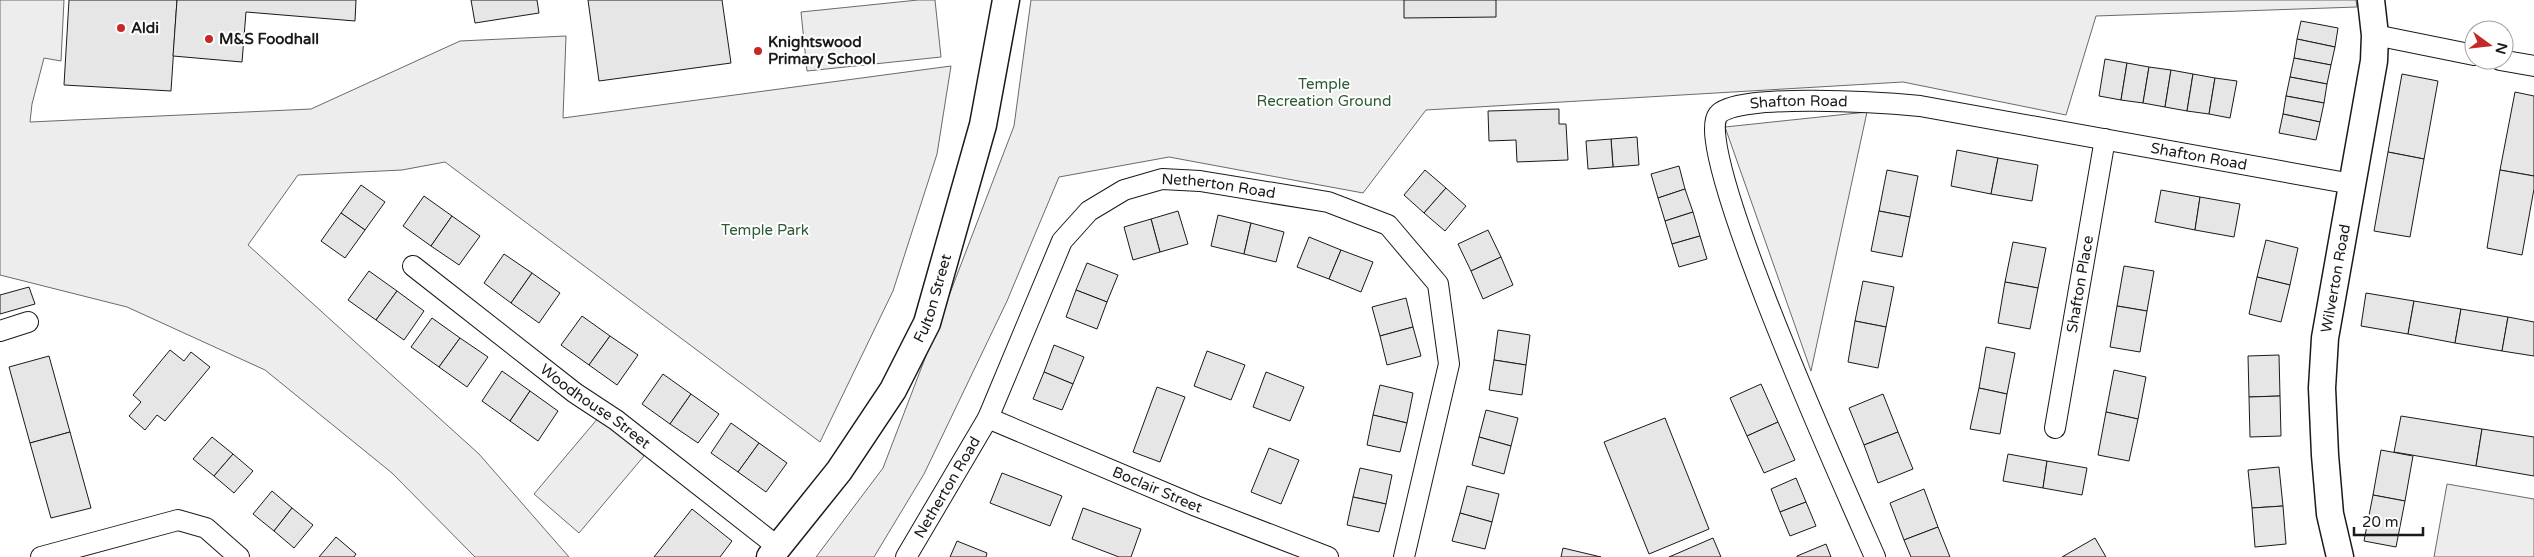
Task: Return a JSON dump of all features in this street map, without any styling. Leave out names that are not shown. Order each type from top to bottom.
[{"type":"street","name":"Fulton Street","points":[[774,552],[840,471],[893,390],[926,323],[983,125],[1006,0]]},
{"type":"street","name":"Wilverton Road","points":[[2340,557],[2330,514],[2322,388],[2325,338],[2374,61],[2375,35],[2370,0]]},
{"type":"street","points":[[2375,35],[2464,53]]},
{"type":"street","points":[[2514,62],[2534,66]]},
{"type":"street","name":"Shafton Road","points":[[1875,557],[1813,413],[1751,259],[1725,184],[1715,141],[1714,122],[1718,115],[1728,107],[1761,103],[1812,101],[1880,102],[1920,106],[2352,184]]},
{"type":"street","name":"Shafton Place","points":[[2055,428],[2105,139]]},
{"type":"street","name":"Netherton Road","points":[[906,557],[988,418],[1062,241],[1089,211],[1124,190],[1162,178],[1200,181],[1328,202],[1388,225],[1438,284],[1449,364],[1404,557]]},
{"type":"street","name":"Woodhouse Street","points":[[413,266],[575,393],[616,420],[774,552]]},
{"type":"street","points":[[0,331],[28,322]]},
{"type":"street","name":"Boclair Street","points":[[988,418],[1196,506],[1328,557]]},
{"type":"street","points":[[41,557],[178,520],[206,528],[238,557]]},
{"type":"shaded area","name":"Temple Park","points":[[0,0],[64,0],[61,61],[44,58],[32,104],[30,122],[311,109],[460,41],[566,36],[563,118],[951,66],[937,154],[893,291],[820,442],[445,162],[402,170],[298,175],[248,245],[479,454],[569,557],[475,557],[392,473],[265,370],[127,307],[0,275]]},
{"type":"shaded area","points":[[918,0],[935,0],[941,57],[807,71],[801,12]]},
{"type":"shaded area","name":"Temple Recreation Ground","points":[[1031,0],[2356,0],[2357,7],[2096,16],[2066,115],[1903,82],[1426,110],[1363,193],[1169,157],[1059,177],[1007,301],[924,474],[874,557],[816,557],[883,468],[1014,126]]},
{"type":"shaded area","points":[[1867,112],[1811,371],[1725,127]]},
{"type":"shaded area","points":[[599,417],[644,456],[579,533],[534,494]]},
{"type":"shaded area","points":[[2447,484],[2534,499],[2534,557],[2434,557]]},
{"type":"building","name":"Aldi","points":[[69,0],[177,0],[171,91],[64,85]]},
{"type":"building","name":"M&S Foodhall","points":[[177,0],[356,0],[355,21],[246,12],[242,62],[173,56]]},
{"type":"building","points":[[471,0],[537,0],[539,13],[475,23]]},
{"type":"building","points":[[588,0],[722,0],[731,63],[599,81]]},
{"type":"building","points":[[1404,0],[1496,0],[1496,17],[1404,18]]},
{"type":"building","points":[[2301,21],[2338,28],[2335,47],[2297,39]]},
{"type":"building","points":[[2297,39],[2335,47],[2331,65],[2294,58]]},
{"type":"building","points":[[2294,58],[2331,65],[2327,84],[2290,77]]},
{"type":"building","points":[[2105,59],[2127,63],[2121,100],[2099,96]]},
{"type":"building","points":[[2127,63],[2149,67],[2143,103],[2121,100]]},
{"type":"building","points":[[2149,67],[2171,70],[2165,107],[2143,103]]},
{"type":"building","points":[[2171,70],[2193,74],[2187,111],[2165,107]]},
{"type":"building","points":[[2193,74],[2215,78],[2209,114],[2187,111]]},
{"type":"building","points":[[2402,74],[2438,81],[2424,159],[2388,152]]},
{"type":"building","points":[[2290,77],[2327,84],[2324,103],[2286,96]]},
{"type":"building","points":[[2215,78],[2237,81],[2230,118],[2209,114]]},
{"type":"building","points":[[2515,92],[2534,96],[2534,176],[2500,170]]},
{"type":"building","points":[[2286,96],[2324,103],[2320,122],[2283,114]]},
{"type":"building","points":[[1559,109],[1559,124],[1566,124],[1568,160],[1517,162],[1516,140],[1489,141],[1488,111]]},
{"type":"building","points":[[2283,114],[2320,122],[2316,140],[2279,133]]},
{"type":"building","points":[[1637,137],[1639,165],[1613,167],[1611,139]]},
{"type":"building","points":[[1611,139],[1613,167],[1588,169],[1586,141]]},
{"type":"building","points":[[1957,150],[1998,158],[1991,194],[1951,186]]},
{"type":"building","points":[[2388,152],[2424,159],[2410,237],[2374,231]]},
{"type":"building","points":[[1998,158],[2038,165],[2032,201],[1991,194]]},
{"type":"building","points":[[1679,166],[1685,189],[1658,198],[1651,174]]},
{"type":"building","points":[[1425,170],[1446,188],[1424,213],[1404,195]]},
{"type":"building","points":[[1887,170],[1918,176],[1910,217],[1879,211]]},
{"type":"building","points":[[2500,170],[2534,176],[2534,189],[2522,255],[2487,248]]},
{"type":"building","points":[[361,185],[385,202],[365,230],[341,213]]},
{"type":"building","points":[[1446,188],[1466,206],[1445,231],[1424,213]]},
{"type":"building","points":[[1685,189],[1693,212],[1665,221],[1658,198]]},
{"type":"building","points":[[2161,190],[2200,197],[2195,230],[2155,222]]},
{"type":"building","points":[[424,196],[452,216],[431,246],[403,226]]},
{"type":"building","points":[[2200,197],[2240,204],[2234,237],[2195,230]]},
{"type":"building","points":[[1178,211],[1188,244],[1160,252],[1151,219]]},
{"type":"building","points":[[1879,211],[1910,217],[1902,257],[1871,251]]},
{"type":"building","points":[[1693,212],[1700,236],[1672,244],[1665,221]]},
{"type":"building","points":[[341,213],[365,230],[345,258],[321,241]]},
{"type":"building","points":[[1218,215],[1251,223],[1244,254],[1211,246]]},
{"type":"building","points":[[452,216],[480,236],[459,265],[431,246]]},
{"type":"building","points":[[1151,219],[1160,252],[1133,260],[1124,227]]},
{"type":"building","points":[[1251,223],[1284,232],[1276,262],[1244,254]]},
{"type":"building","points":[[1488,230],[1501,257],[1471,271],[1458,244]]},
{"type":"building","points":[[1700,236],[1707,259],[1679,267],[1672,244]]},
{"type":"building","points":[[1309,237],[1341,250],[1329,279],[1297,267]]},
{"type":"building","points":[[2266,240],[2298,248],[2290,285],[2257,277]]},
{"type":"building","points":[[2013,242],[2046,248],[2038,288],[2005,282]]},
{"type":"building","points":[[1341,250],[1373,262],[1361,292],[1329,279]]},
{"type":"building","points":[[504,254],[532,273],[511,303],[484,283]]},
{"type":"building","points":[[1501,257],[1513,285],[1483,299],[1471,271]]},
{"type":"building","points":[[1087,263],[1118,275],[1107,302],[1076,290]]},
{"type":"building","points":[[2124,266],[2154,271],[2147,311],[2117,306]]},
{"type":"building","points":[[369,271],[397,291],[376,320],[348,300]]},
{"type":"building","points":[[532,273],[560,293],[539,323],[511,303]]},
{"type":"building","points":[[2257,277],[2290,285],[2281,322],[2249,314]]},
{"type":"building","points":[[1863,281],[1894,287],[1886,327],[1855,321]]},
{"type":"building","points":[[2005,282],[2038,288],[2030,329],[1998,323]]},
{"type":"building","points":[[29,287],[35,304],[0,314],[0,295]]},
{"type":"building","points":[[1076,290],[1107,302],[1097,329],[1066,317]]},
{"type":"building","points":[[397,291],[424,311],[404,340],[376,320]]},
{"type":"building","points":[[2366,293],[2414,301],[2408,334],[2361,326]]},
{"type":"building","points":[[1406,298],[1413,327],[1380,336],[1372,307]]},
{"type":"building","points":[[2414,301],[2461,309],[2455,343],[2408,334]]},
{"type":"building","points":[[2117,306],[2147,311],[2140,352],[2110,347]]},
{"type":"building","points":[[2461,309],[2508,317],[2502,351],[2455,343]]},
{"type":"building","points":[[582,316],[610,336],[589,365],[561,345]]},
{"type":"building","points":[[2508,317],[2534,322],[2534,356],[2502,351]]},
{"type":"building","points":[[432,318],[460,338],[439,367],[411,347]]},
{"type":"building","points":[[1855,321],[1886,327],[1878,368],[1848,362]]},
{"type":"building","points":[[1413,327],[1421,356],[1387,365],[1380,336]]},
{"type":"building","points":[[1498,330],[1530,335],[1526,365],[1494,360]]},
{"type":"building","points":[[610,336],[638,355],[617,385],[589,365]]},
{"type":"building","points":[[460,338],[488,357],[467,387],[439,367]]},
{"type":"building","points":[[1054,345],[1084,357],[1073,384],[1044,372]]},
{"type":"building","points":[[1986,347],[2015,353],[2007,394],[1979,388]]},
{"type":"building","points":[[170,350],[184,361],[191,352],[210,367],[165,421],[157,415],[145,430],[129,416],[141,402],[133,395]]},
{"type":"building","points":[[1207,351],[1245,365],[1231,400],[1194,386]]},
{"type":"building","points":[[2279,355],[2280,396],[2249,397],[2248,356]]},
{"type":"building","points":[[49,356],[70,432],[30,443],[9,367]]},
{"type":"building","points":[[1494,360],[1526,365],[1522,395],[1489,390]]},
{"type":"building","points":[[2114,370],[2146,377],[2138,419],[2106,412]]},
{"type":"building","points":[[502,371],[530,391],[510,421],[482,401]]},
{"type":"building","points":[[1044,372],[1073,384],[1062,410],[1033,399]]},
{"type":"building","points":[[1266,372],[1304,387],[1290,421],[1253,407]]},
{"type":"building","points":[[663,374],[691,394],[670,424],[642,404]]},
{"type":"building","points":[[1761,384],[1778,422],[1747,436],[1730,398]]},
{"type":"building","points":[[1380,385],[1413,393],[1407,423],[1373,415]]},
{"type":"building","points":[[1157,387],[1185,397],[1160,462],[1133,452]]},
{"type":"building","points":[[1979,388],[2007,394],[2000,434],[1970,429]]},
{"type":"building","points":[[530,391],[558,411],[538,441],[510,421]]},
{"type":"building","points":[[691,394],[719,414],[698,443],[670,424]]},
{"type":"building","points":[[1883,394],[1898,432],[1864,445],[1849,408]]},
{"type":"building","points":[[2280,396],[2281,436],[2250,437],[2249,397]]},
{"type":"building","points":[[1486,410],[1518,418],[1511,446],[1479,437]]},
{"type":"building","points":[[2106,412],[2138,419],[2129,461],[2098,455]]},
{"type":"building","points":[[1373,415],[1407,423],[1400,452],[1367,445]]},
{"type":"building","points":[[2401,416],[2482,429],[2476,466],[2394,452]]},
{"type":"building","points":[[1665,418],[1709,529],[1649,554],[1604,442]]},
{"type":"building","points":[[1778,422],[1795,460],[1764,473],[1747,436]]},
{"type":"building","points":[[731,423],[759,443],[738,472],[711,453]]},
{"type":"building","points":[[2482,429],[2534,437],[2534,476],[2476,466]]},
{"type":"building","points":[[70,432],[91,508],[51,518],[30,443]]},
{"type":"building","points":[[1898,432],[1913,469],[1878,483],[1864,445]]},
{"type":"building","points":[[212,437],[233,454],[214,476],[193,459]]},
{"type":"building","points":[[1479,437],[1511,446],[1504,474],[1472,465]]},
{"type":"building","points":[[759,443],[787,463],[766,492],[738,472]]},
{"type":"building","points":[[1269,448],[1299,460],[1281,504],[1251,492]]},
{"type":"building","points":[[2381,450],[2413,456],[2405,501],[2373,495]]},
{"type":"building","points":[[233,454],[253,471],[234,493],[214,476]]},
{"type":"building","points":[[2008,454],[2047,461],[2043,488],[2003,481]]},
{"type":"building","points":[[2047,461],[2087,468],[2082,495],[2043,488]]},
{"type":"building","points":[[2279,467],[2283,506],[2252,508],[2248,470]]},
{"type":"building","points":[[1360,468],[1392,475],[1386,504],[1353,497]]},
{"type":"building","points":[[1002,473],[1062,496],[1050,526],[990,503]]},
{"type":"building","points":[[1796,478],[1806,502],[1780,512],[1771,489]]},
{"type":"building","points":[[1467,486],[1499,494],[1492,522],[1460,513]]},
{"type":"building","points":[[1924,489],[1938,527],[1904,540],[1890,503]]},
{"type":"building","points":[[272,491],[292,508],[274,531],[253,514]]},
{"type":"building","points":[[2373,495],[2405,501],[2396,547],[2364,541]]},
{"type":"building","points":[[1353,497],[1386,504],[1379,532],[1347,525]]},
{"type":"building","points":[[1806,502],[1816,526],[1790,536],[1780,512]]},
{"type":"building","points":[[2283,506],[2286,544],[2255,547],[2252,508]]},
{"type":"building","points":[[292,508],[313,525],[294,548],[274,531]]},
{"type":"building","points":[[1083,508],[1141,529],[1131,557],[1119,557],[1072,539]]},
{"type":"building","points":[[692,509],[732,541],[720,557],[654,557]]},
{"type":"building","points":[[1460,513],[1492,522],[1485,549],[1452,541]]},
{"type":"building","points":[[1938,527],[1950,557],[1911,557],[1904,540]]},
{"type":"building","points":[[336,537],[356,554],[354,557],[319,557]]},
{"type":"building","points":[[1713,538],[1721,557],[1669,557]]},
{"type":"building","points":[[2095,538],[2106,557],[2062,557]]},
{"type":"building","points":[[957,541],[987,553],[986,557],[950,557]]},
{"type":"building","points":[[1826,544],[1831,557],[1797,557],[1797,556]]},
{"type":"building","points":[[1563,548],[1601,557],[1561,557]]},
{"type":"place","name":"Aldi","points":[[121,28]]},
{"type":"place","name":"M&S Foodhall","points":[[209,39]]},
{"type":"place","name":"Knightswood Primary School","points":[[758,51]]}]
